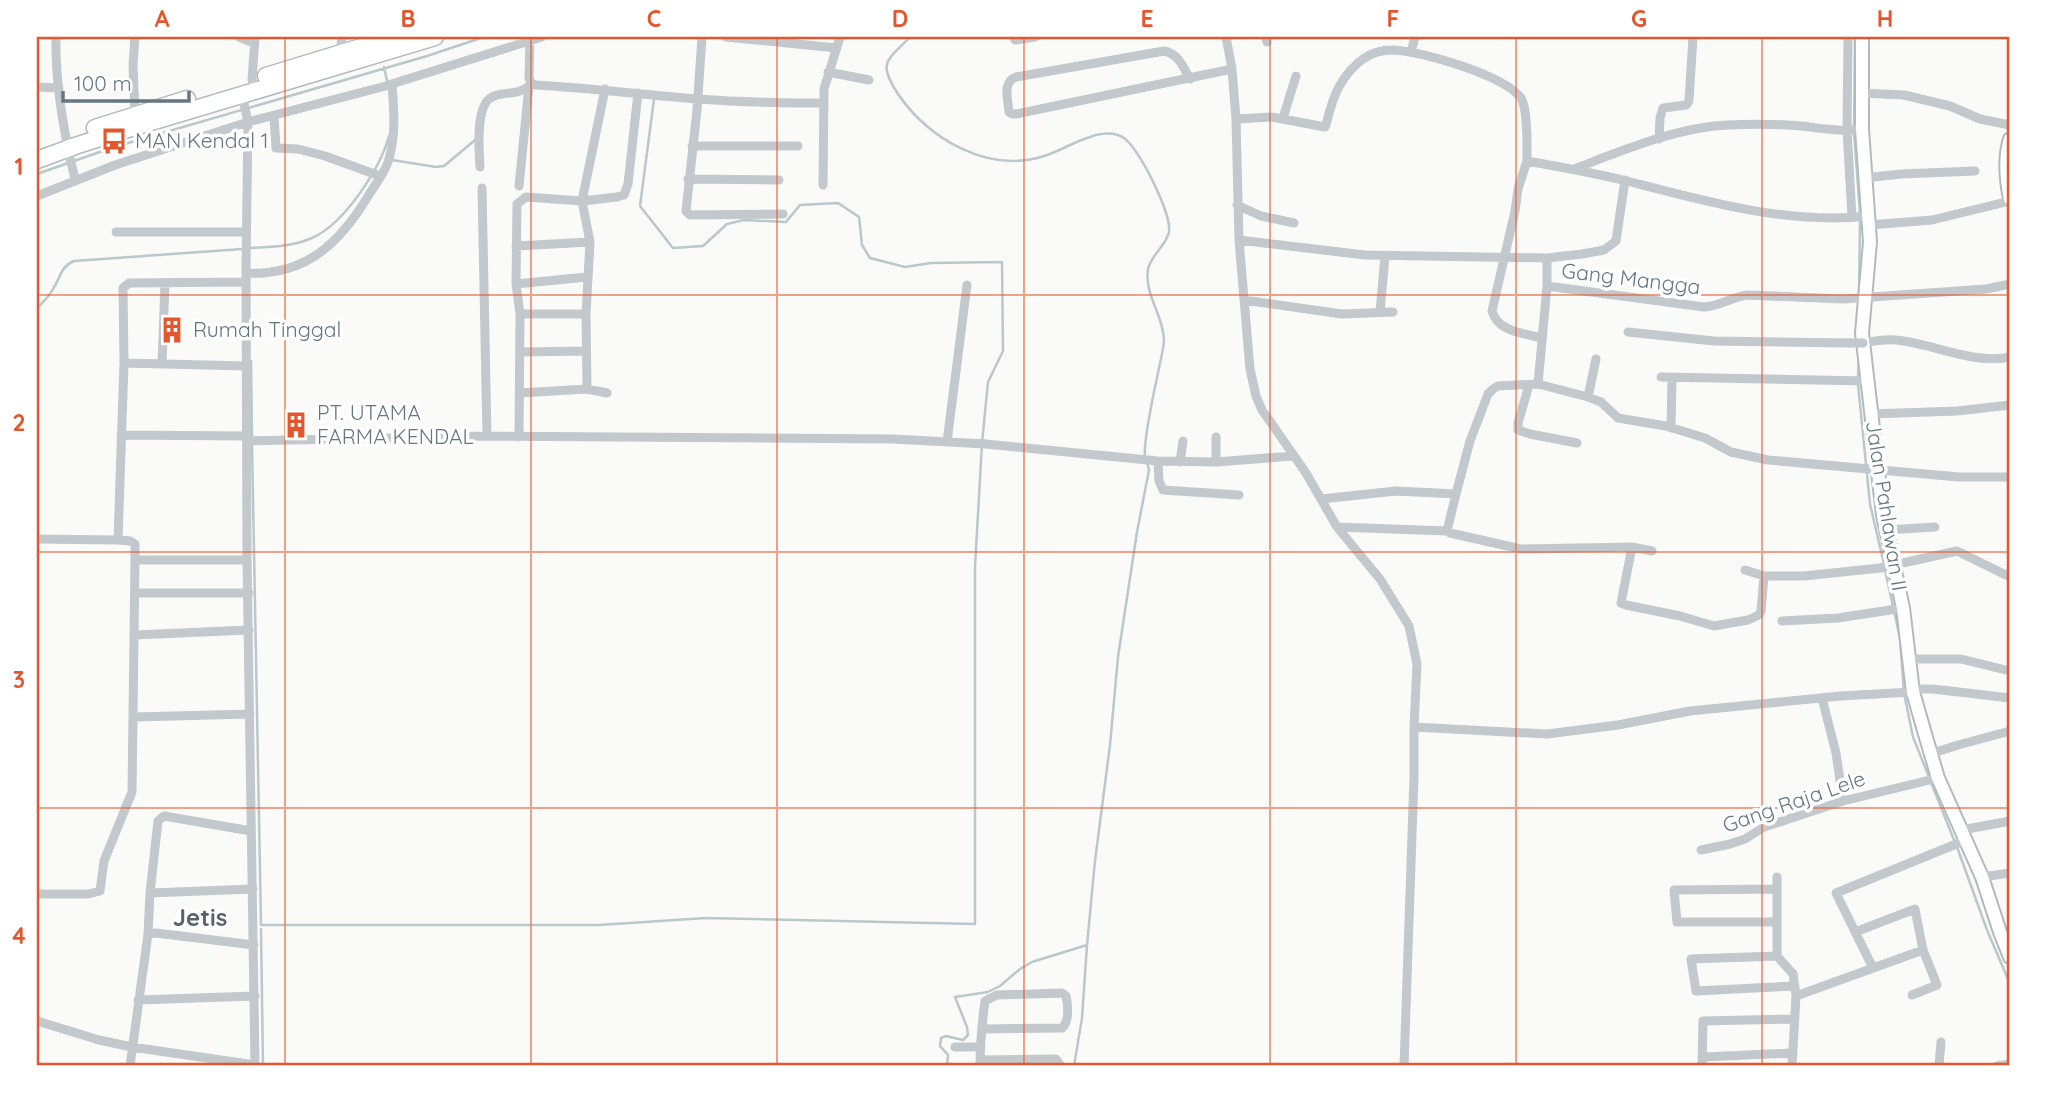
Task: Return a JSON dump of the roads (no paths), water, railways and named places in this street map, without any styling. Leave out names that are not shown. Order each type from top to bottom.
[{"type":"highway","points":[[37,160],[135,115],[252,80],[341,45],[394,37]]},
{"type":"highway","points":[[37,149],[67,147],[243,98],[435,37]]},
{"type":"street","points":[[57,37],[59,88],[67,147],[75,178]]},
{"type":"street","points":[[135,37],[135,115]]},
{"type":"street","points":[[239,37],[254,40],[252,80]]},
{"type":"street","points":[[37,195],[75,178],[248,120],[274,116],[388,85],[542,37]]},
{"type":"street","points":[[702,37],[686,211],[690,215],[783,214]]},
{"type":"street","points":[[726,37],[837,48]]},
{"type":"street","points":[[823,185],[823,103],[828,72],[840,37]]},
{"type":"street","points":[[1015,40],[1035,37]]},
{"type":"street","points":[[1226,37],[1236,119],[1237,205],[1244,300],[1250,369],[1256,396],[1262,410],[1306,473],[1337,527],[1380,579],[1409,626],[1418,664],[1404,1066]]},
{"type":"street","points":[[1411,52],[1415,37]]},
{"type":"street","points":[[1659,139],[1663,108],[1686,105],[1689,101],[1693,37]]},
{"type":"street","points":[[1848,37],[1862,219]]},
{"type":"street","name":"Jalan Pahlawan II","points":[[1862,37],[1861,93],[1854,130],[1865,178],[1862,219],[1870,242],[1858,343],[1871,414],[1888,567],[1901,608],[1910,659],[1909,691],[1938,778],[1982,877],[2010,957]]},
{"type":"street","points":[[519,186],[530,39]]},
{"type":"street","points":[[1236,119],[1283,118],[1325,127],[1336,91],[1350,72],[1364,58],[1376,52],[1392,50],[1411,52],[1487,75],[1513,90],[1522,100],[1527,161],[1518,189],[1492,311],[1497,324],[1541,338]]},
{"type":"street","points":[[1190,79],[1179,59],[1164,51],[1043,72],[1008,81],[1009,112],[1016,114],[1190,79],[1232,69]]},
{"type":"street","points":[[828,72],[869,80]]},
{"type":"street","points":[[1283,118],[1296,76]]},
{"type":"street","points":[[528,81],[536,85],[698,99],[823,103]]},
{"type":"street","points":[[480,167],[478,146],[481,116],[487,100],[522,91],[528,81]]},
{"type":"street","points":[[118,540],[124,363],[123,288],[129,284],[246,278],[281,272],[300,265],[328,246],[348,227],[388,163],[395,133],[388,85]]},
{"type":"street","points":[[37,88],[59,88]]},
{"type":"street","points":[[587,389],[586,314],[590,242],[582,201],[605,89]]},
{"type":"street","points":[[519,437],[520,314],[516,284],[516,246],[519,201],[526,197],[582,201],[624,195],[638,93]]},
{"type":"street","points":[[1861,93],[1904,95],[1950,106],[1980,119],[2010,125]]},
{"type":"street","points":[[37,1021],[132,1047],[255,1066],[247,560],[248,120],[243,98]]},
{"type":"street","points":[[274,116],[276,148],[298,149],[325,156],[378,176]]},
{"type":"street","points":[[1574,169],[1634,145],[1726,125],[1788,125],[1824,130],[1854,130]]},
{"type":"street","points":[[1527,161],[1784,215],[1932,220],[2010,200],[2010,139]]},
{"type":"street","points":[[692,146],[797,146]]},
{"type":"street","points":[[1865,178],[1975,172]]},
{"type":"street","points":[[688,179],[779,180]]},
{"type":"street","points":[[1239,240],[1385,256],[1546,258],[1583,254],[1604,250],[1616,241],[1625,180]]},
{"type":"street","points":[[482,188],[487,436]]},
{"type":"street","points":[[1237,205],[1261,216],[1294,223]]},
{"type":"street","points":[[117,232],[246,232]]},
{"type":"street","points":[[516,246],[590,242]]},
{"type":"street","points":[[1380,312],[1385,256]]},
{"type":"street","name":"Gang Mangga","points":[[1546,258],[1547,286],[1704,307],[1747,295],[1843,299],[1986,289],[2010,284]]},
{"type":"street","points":[[516,284],[587,277]]},
{"type":"street","points":[[162,364],[165,283]]},
{"type":"street","points":[[947,442],[967,285]]},
{"type":"street","points":[[1547,286],[1533,384],[1518,423],[1518,430],[1577,443]]},
{"type":"street","points":[[1244,300],[1342,314],[1393,312]]},
{"type":"street","points":[[520,314],[586,314]]},
{"type":"street","points":[[1628,332],[1714,341],[1858,343],[1885,339],[1963,355],[2008,358]]},
{"type":"street","points":[[520,352],[586,351]]},
{"type":"street","points":[[1588,397],[1596,359]]},
{"type":"street","points":[[124,363],[246,366]]},
{"type":"street","points":[[1661,377],[1866,381]]},
{"type":"street","points":[[1671,428],[1672,377]]},
{"type":"street","points":[[1447,531],[1470,441],[1488,394],[1498,386],[1533,384],[1588,397],[1601,402],[1618,418],[1671,428],[1705,438],[1731,452],[1768,460],[1959,477],[2010,477]]},
{"type":"street","points":[[519,393],[587,389],[607,393]]},
{"type":"street","points":[[1871,414],[1957,411],[2010,405]]},
{"type":"street","points":[[121,435],[247,439],[487,436],[893,439],[1180,462],[1293,456]]},
{"type":"street","points":[[1216,437],[1216,462]]},
{"type":"street","points":[[1180,462],[1183,440]]},
{"type":"street","points":[[1150,460],[1163,490],[1239,495]]},
{"type":"street","points":[[1321,499],[1396,491],[1456,494]]},
{"type":"street","points":[[1337,527],[1447,531],[1521,549],[1632,547],[1652,551]]},
{"type":"street","points":[[1886,530],[1935,527]]},
{"type":"street","points":[[37,539],[118,540],[135,544],[132,792],[104,861],[100,891],[89,894],[37,894]]},
{"type":"street","points":[[1632,547],[1621,603],[1708,625],[1726,625],[1759,615],[1764,576]]},
{"type":"street","points":[[1745,570],[1764,576],[1804,576],[1888,567],[1957,551],[2010,577]]},
{"type":"street","points":[[135,560],[247,560]]},
{"type":"street","points":[[135,593],[249,593]]},
{"type":"street","points":[[1782,621],[1838,618],[1901,608]]},
{"type":"street","points":[[135,635],[249,629]]},
{"type":"street","points":[[1910,659],[1961,659],[2010,671]]},
{"type":"street","points":[[1414,727],[1548,734],[1618,725],[1690,711],[1933,689],[2010,698]]},
{"type":"street","points":[[1822,698],[1836,753],[1843,800]]},
{"type":"street","points":[[134,717],[250,714]]},
{"type":"street","points":[[1930,754],[2010,731]]},
{"type":"street","name":"Gang Raja Lele","points":[[1701,850],[1745,839],[1764,827],[1843,800],[1938,778]]},
{"type":"street","points":[[130,1066],[148,934],[158,821],[164,816],[251,831]]},
{"type":"street","points":[[1873,968],[1836,893],[1964,836],[2010,821]]},
{"type":"street","points":[[1982,877],[2010,873]]},
{"type":"street","points":[[1777,877],[1777,956],[1793,974],[1795,991],[1792,1066]]},
{"type":"street","points":[[150,893],[253,889]]},
{"type":"street","points":[[1777,889],[1674,890],[1677,922],[1777,922]]},
{"type":"street","points":[[1855,932],[1915,909],[1923,950],[1937,985],[1912,995]]},
{"type":"street","points":[[148,934],[254,945]]},
{"type":"street","points":[[1777,956],[1691,959],[1696,991],[1795,991],[1923,950]]},
{"type":"street","points":[[982,1029],[1062,1028],[1067,1023],[1068,1007],[1066,996],[1062,993],[1002,995],[985,1001],[980,1047],[980,1063],[1056,1059],[1061,1066]]},
{"type":"street","points":[[138,1000],[255,996]]},
{"type":"street","points":[[1793,1053],[1702,1062],[1703,1021],[1795,1019]]},
{"type":"street","points":[[1939,1066],[1941,1042]]},
{"type":"street","points":[[955,1047],[980,1047]]},
{"type":"street","points":[[1997,1066],[2010,1064]]},
{"type":"waterway","points":[[37,174],[111,148],[484,37]]},
{"type":"waterway","points":[[910,37],[888,62],[888,75],[911,110],[926,125],[962,149],[1002,160],[1023,160],[1053,153],[1094,136],[1115,134],[1130,144],[1146,167],[1165,211],[1169,232],[1148,269],[1149,288],[1164,341],[1147,430],[1145,456]]},
{"type":"waterway","points":[[1855,37],[1854,132],[1860,213]]},
{"type":"waterway","points":[[384,67],[387,81]]},
{"type":"waterway","points":[[261,925],[599,925],[706,918],[975,924],[975,567],[988,382],[1003,351],[1002,262],[931,263],[905,267],[870,258],[862,245],[859,217],[838,203],[800,205],[786,222],[744,220],[727,224],[703,246],[673,248],[640,206],[654,99]]},
{"type":"waterway","points":[[248,248],[297,243],[324,231],[359,194],[378,164],[389,136]]},
{"type":"waterway","points":[[392,160],[444,166],[475,140]]},
{"type":"waterway","points":[[1859,297],[1860,219]]},
{"type":"waterway","points":[[37,308],[50,295],[63,269],[74,261],[242,249]]},
{"type":"waterway","points":[[1858,377],[1859,356]]},
{"type":"waterway","points":[[251,361],[252,438]]},
{"type":"waterway","points":[[1858,384],[1870,504],[1884,564]]},
{"type":"waterway","points":[[252,444],[261,924]]},
{"type":"waterway","points":[[1074,1066],[1082,1018],[1095,861],[1118,657],[1149,470],[1147,462]]},
{"type":"waterway","points":[[1885,570],[1900,638],[1904,693],[1913,737],[1954,840]]},
{"type":"waterway","points":[[1957,847],[2010,984]]},
{"type":"waterway","points":[[261,929],[263,1066]]},
{"type":"waterway","points":[[947,1066],[948,1055],[940,1046],[941,1038],[946,1036],[963,1040],[968,1035],[955,997],[988,992],[1032,962],[1087,945]]},
{"type":"place","name":"MAN Kendal 1","points":[[114,141]]},
{"type":"place","name":"Rumah Tinggal","points":[[172,330]]},
{"type":"place","name":"PT. UTAMA FARMA KENDAL","points":[[296,425]]},
{"type":"district","name":"Jetis","points":[[200,918]]}]
